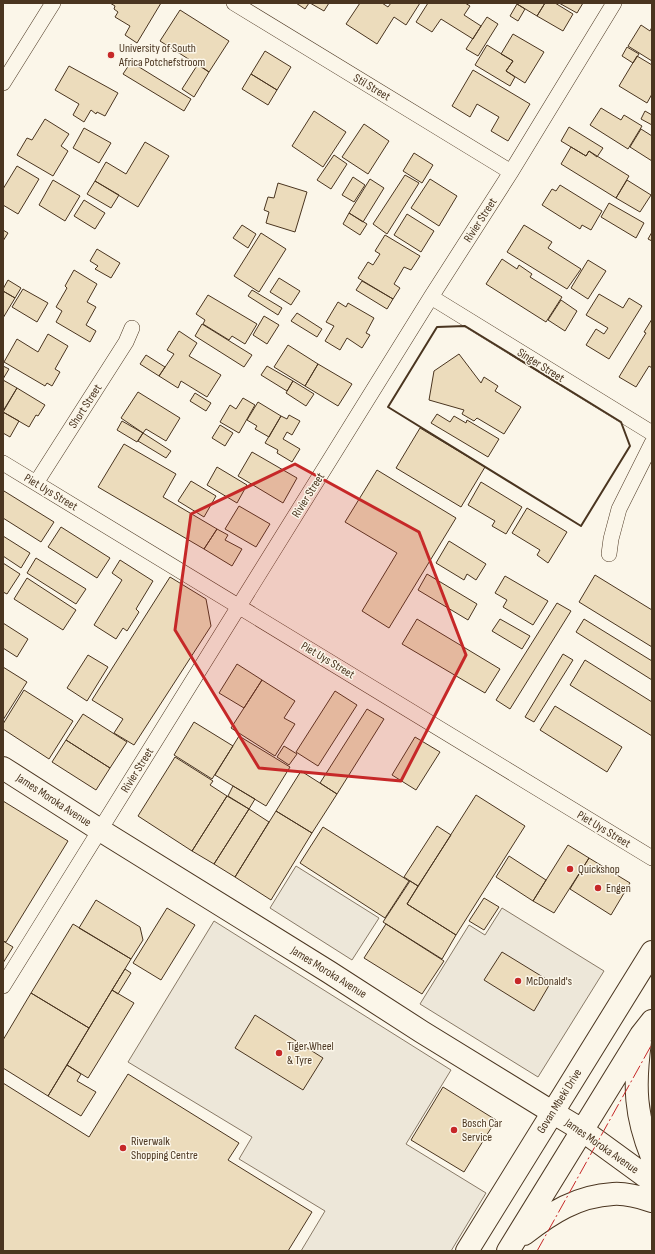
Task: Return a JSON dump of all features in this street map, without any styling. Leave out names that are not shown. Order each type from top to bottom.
[{"type":"main road","name":"James Moroka Avenue","points":[[3,768],[100,830],[271,935],[429,1036],[582,1130],[652,1181]]},
{"type":"main road","name":"Govan Mbeki Drive","points":[[467,1251],[652,952]]},
{"type":"main road","points":[[511,1247],[646,1028]]},
{"type":"main road","points":[[646,1028],[636,1069],[636,1092],[639,1119],[652,1157]]},
{"type":"main road","points":[[511,1247],[547,1217],[561,1208],[584,1199],[613,1194],[636,1196],[652,1201]]},
{"type":"street","points":[[3,83],[53,3]]},
{"type":"street","name":"Stil Street","points":[[234,3],[511,172]]},
{"type":"street","name":"Rivier Street","points":[[3,986],[431,297],[511,172],[614,3]]},
{"type":"street","name":"Singer Street","points":[[431,297],[652,433]]},
{"type":"street","name":"Short Street","points":[[36,483],[126,342],[132,328]]},
{"type":"street","points":[[609,554],[611,539],[619,508],[652,443]]},
{"type":"street","name":"Piet Uys Street","points":[[3,463],[652,858]]},
{"type":"highlighted area","points":[[295,464],[419,532],[466,655],[401,781],[259,768],[175,630],[191,514]]},
{"type":"shaded area","points":[[296,866],[379,918],[352,960],[270,908]]},
{"type":"shaded area","points":[[502,908],[604,971],[538,1077],[420,1004],[469,925],[485,935]]},
{"type":"shaded area","points":[[214,921],[451,1070],[406,1144],[486,1193],[451,1251],[301,1251],[325,1211],[239,1159],[252,1137],[128,1062]]},
{"type":"building","points":[[110,3],[161,3],[137,43],[125,35],[130,26],[115,17],[118,12],[114,9],[115,6]]},
{"type":"building","points":[[296,3],[309,3],[305,9]]},
{"type":"building","points":[[310,3],[329,3],[324,11]]},
{"type":"building","points":[[360,3],[382,3],[388,7],[391,3],[420,3],[406,25],[394,17],[377,44],[346,24]]},
{"type":"building","points":[[428,3],[465,3],[470,6],[464,15],[481,26],[473,39],[441,19],[432,32],[416,22]]},
{"type":"building","points":[[517,3],[545,3],[537,16]]},
{"type":"building","points":[[545,3],[555,3],[573,14],[563,31],[537,16]]},
{"type":"building","points":[[559,3],[583,3],[577,13]]},
{"type":"building","points":[[517,4],[525,9],[518,21],[510,16]]},
{"type":"building","points":[[180,10],[229,41],[209,72],[160,41]]},
{"type":"building","points":[[487,17],[498,24],[478,56],[466,49]]},
{"type":"building","points":[[641,25],[650,31],[652,27],[652,61],[628,46]]},
{"type":"building","points":[[513,34],[544,52],[525,83],[506,71],[513,61],[501,54]]},
{"type":"building","points":[[487,45],[513,61],[506,71],[515,77],[510,86],[475,65]]},
{"type":"building","points":[[627,47],[639,54],[633,63],[622,56]]},
{"type":"building","points":[[265,51],[291,67],[277,90],[251,74]]},
{"type":"building","points":[[637,56],[652,65],[652,94],[647,103],[619,86]]},
{"type":"building","points":[[131,62],[191,99],[184,111],[123,74]]},
{"type":"building","points":[[198,64],[209,72],[194,97],[182,89]]},
{"type":"building","points":[[69,66],[118,93],[105,116],[97,112],[96,114],[91,110],[84,122],[73,115],[79,104],[55,90]]},
{"type":"building","points":[[473,70],[530,104],[508,141],[491,131],[499,117],[477,104],[470,117],[452,106]]},
{"type":"building","points":[[251,74],[277,90],[268,105],[242,89]]},
{"type":"building","points":[[601,108],[621,120],[624,115],[642,126],[628,149],[590,125]]},
{"type":"building","points":[[314,111],[346,132],[323,167],[292,146]]},
{"type":"building","points":[[645,111],[652,115],[652,125],[641,119]]},
{"type":"building","points":[[45,119],[69,134],[61,146],[68,151],[53,176],[17,155],[27,138],[32,140]]},
{"type":"building","points":[[364,124],[389,141],[368,174],[342,157]]},
{"type":"building","points":[[569,127],[603,148],[597,157],[589,151],[586,156],[561,141]]},
{"type":"building","points":[[84,128],[111,143],[99,163],[73,148]]},
{"type":"building","points":[[641,129],[652,136],[652,161],[630,147]]},
{"type":"building","points":[[145,142],[169,156],[138,207],[95,181],[106,162],[126,174]]},
{"type":"building","points":[[571,147],[586,156],[589,151],[629,176],[616,198],[561,164]]},
{"type":"building","points":[[414,153],[433,165],[422,183],[403,171]]},
{"type":"building","points":[[334,155],[347,164],[331,189],[317,180]]},
{"type":"building","points":[[17,166],[39,179],[18,214],[3,205],[3,189]]},
{"type":"building","points":[[405,175],[419,183],[387,234],[373,224]]},
{"type":"building","points":[[353,177],[365,185],[354,202],[342,195]]},
{"type":"building","points":[[370,179],[384,188],[363,222],[349,213]]},
{"type":"building","points":[[430,179],[457,196],[439,226],[411,208]]},
{"type":"building","points":[[53,180],[80,196],[65,221],[39,205]]},
{"type":"building","points":[[627,180],[651,195],[640,212],[616,198]]},
{"type":"building","points":[[95,181],[119,195],[111,208],[87,194]]},
{"type":"building","points":[[278,183],[307,192],[295,232],[266,223],[269,212],[264,210],[268,197],[274,198]]},
{"type":"building","points":[[560,185],[602,211],[591,230],[582,225],[580,229],[542,205],[552,189],[556,191]]},
{"type":"building","points":[[84,200],[105,213],[95,229],[74,216]]},
{"type":"building","points":[[609,203],[644,223],[636,238],[601,217]]},
{"type":"building","points":[[349,213],[367,224],[360,235],[343,224]]},
{"type":"building","points":[[407,214],[434,231],[421,252],[394,235]]},
{"type":"building","points":[[242,225],[256,234],[248,248],[233,238]]},
{"type":"building","points":[[524,225],[552,242],[548,248],[581,269],[567,289],[507,252]]},
{"type":"building","points":[[3,230],[8,233],[3,241]]},
{"type":"building","points":[[652,232],[652,241],[648,239]]},
{"type":"building","points":[[261,233],[286,249],[259,292],[234,276]]},
{"type":"building","points":[[385,235],[420,256],[411,270],[404,267],[394,284],[400,288],[393,299],[358,278],[368,262],[373,265],[380,254],[375,251]]},
{"type":"building","points":[[97,249],[120,263],[111,278],[95,269],[98,266],[90,261]]},
{"type":"building","points":[[502,259],[517,269],[519,265],[532,274],[530,277],[562,297],[546,322],[486,284]]},
{"type":"building","points":[[588,260],[606,271],[588,299],[571,288]]},
{"type":"building","points":[[74,270],[97,284],[87,302],[96,307],[86,325],[96,331],[90,342],[56,322],[62,311],[56,307],[67,288],[65,286]]},
{"type":"building","points":[[279,278],[300,291],[291,305],[270,292]]},
{"type":"building","points":[[8,280],[21,288],[15,298],[3,291]]},
{"type":"building","points":[[362,281],[393,299],[387,309],[356,290]]},
{"type":"building","points":[[23,289],[48,303],[37,322],[12,307]]},
{"type":"building","points":[[252,290],[282,308],[278,315],[248,296]]},
{"type":"building","points":[[3,291],[15,298],[3,318]]},
{"type":"building","points":[[599,294],[623,308],[629,298],[642,306],[609,359],[586,345],[596,329],[604,334],[608,328],[586,315]]},
{"type":"building","points":[[208,295],[257,324],[245,344],[232,336],[229,340],[203,324],[205,320],[196,314]]},
{"type":"building","points":[[561,300],[577,311],[565,331],[548,320]]},
{"type":"building","points":[[338,302],[346,307],[348,303],[374,318],[366,333],[370,335],[362,348],[347,338],[340,350],[325,341],[334,326],[326,322]]},
{"type":"building","points":[[297,313],[322,329],[317,337],[291,321]]},
{"type":"building","points":[[264,316],[279,325],[267,344],[253,335]]},
{"type":"building","points":[[652,319],[652,368],[649,366],[636,387],[619,377],[646,333],[644,332]]},
{"type":"building","points":[[202,324],[252,355],[244,367],[195,336]]},
{"type":"building","points":[[179,331],[197,343],[189,356],[221,375],[207,397],[181,381],[178,388],[159,376],[174,354],[167,350]]},
{"type":"building","points":[[48,334],[68,346],[55,369],[60,372],[52,386],[47,383],[45,386],[4,362],[17,339],[38,352]]},
{"type":"building","points":[[288,345],[318,364],[305,386],[274,367]]},
{"type":"building","points":[[459,354],[481,383],[484,377],[498,386],[495,391],[521,407],[504,434],[477,418],[474,421],[462,414],[464,410],[429,400],[434,371]]},
{"type":"building","points":[[146,355],[165,367],[159,376],[140,364]]},
{"type":"building","points":[[318,364],[352,384],[338,406],[305,386]]},
{"type":"building","points":[[3,366],[9,369],[3,379]]},
{"type":"building","points":[[267,366],[293,381],[287,391],[261,375]]},
{"type":"building","points":[[3,380],[17,388],[3,411]]},
{"type":"building","points":[[293,381],[314,394],[306,406],[286,393]]},
{"type":"building","points":[[17,388],[45,405],[38,416],[36,415],[29,427],[3,412]]},
{"type":"building","points":[[138,392],[180,418],[166,441],[146,429],[143,433],[121,418]]},
{"type":"building","points":[[195,393],[211,403],[206,411],[190,401]]},
{"type":"building","points":[[243,398],[255,405],[239,433],[220,422],[230,405],[236,409]]},
{"type":"building","points":[[258,402],[281,416],[269,437],[255,429],[257,426],[247,420]]},
{"type":"building","points":[[3,412],[19,421],[10,437],[3,433]]},
{"type":"building","points":[[437,414],[450,422],[454,416],[466,423],[467,420],[499,439],[488,457],[431,423]]},
{"type":"building","points":[[289,415],[300,421],[292,435],[287,432],[283,439],[300,449],[292,462],[277,453],[278,450],[265,443],[281,416],[287,419]]},
{"type":"building","points":[[122,421],[143,433],[137,442],[117,430]]},
{"type":"building","points":[[220,425],[233,433],[225,446],[212,438]]},
{"type":"building","points":[[420,428],[485,467],[461,507],[396,468]]},
{"type":"building","points":[[143,433],[171,451],[166,458],[138,441]]},
{"type":"building","points":[[124,444],[176,474],[163,497],[217,529],[204,549],[98,487]]},
{"type":"building","points":[[252,452],[297,478],[283,503],[238,476]]},
{"type":"building","points":[[217,467],[247,485],[237,503],[207,485]]},
{"type":"building","points":[[377,470],[456,518],[389,628],[362,611],[397,553],[345,522]]},
{"type":"building","points":[[191,481],[216,496],[204,517],[178,501]]},
{"type":"building","points":[[481,482],[522,507],[506,534],[492,526],[495,521],[468,505]]},
{"type":"building","points":[[4,491],[54,522],[41,542],[3,518]]},
{"type":"building","points":[[239,506],[270,524],[256,547],[225,529]]},
{"type":"building","points":[[527,508],[567,532],[548,563],[537,555],[540,550],[512,533]]},
{"type":"building","points":[[61,527],[110,558],[97,578],[48,547]]},
{"type":"building","points":[[217,529],[228,535],[225,540],[242,549],[232,566],[204,549]]},
{"type":"building","points":[[3,536],[30,553],[21,568],[3,556]]},
{"type":"building","points":[[449,541],[486,564],[476,580],[467,574],[464,580],[436,563]]},
{"type":"building","points":[[36,558],[86,589],[76,604],[27,573]]},
{"type":"building","points":[[120,560],[153,581],[136,609],[139,612],[127,631],[123,628],[116,639],[94,625],[122,580],[112,573]]},
{"type":"building","points":[[3,563],[20,574],[7,594],[3,592]]},
{"type":"building","points":[[427,574],[477,604],[468,620],[418,590]]},
{"type":"building","points":[[595,575],[652,610],[652,647],[579,602]]},
{"type":"building","points":[[505,576],[548,601],[533,625],[503,607],[507,600],[495,593]]},
{"type":"building","points":[[170,577],[206,599],[211,626],[134,745],[114,733],[123,719],[92,700]]},
{"type":"building","points":[[27,578],[76,610],[63,630],[14,599]]},
{"type":"building","points":[[557,603],[571,611],[510,709],[496,700]]},
{"type":"building","points":[[417,619],[500,669],[485,693],[402,644]]},
{"type":"building","points":[[500,619],[530,636],[522,649],[492,631]]},
{"type":"building","points":[[584,619],[652,661],[652,680],[576,632]]},
{"type":"building","points":[[3,623],[28,639],[17,657],[3,648]]},
{"type":"building","points":[[563,654],[573,660],[534,722],[525,717]]},
{"type":"building","points":[[88,655],[108,667],[87,701],[67,688]]},
{"type":"building","points":[[585,660],[652,702],[652,736],[570,685]]},
{"type":"building","points":[[237,664],[262,680],[244,708],[219,693]]},
{"type":"building","points":[[3,667],[27,682],[3,720]]},
{"type":"building","points":[[262,680],[295,701],[284,718],[295,724],[275,756],[231,728]]},
{"type":"building","points":[[24,690],[73,721],[49,759],[3,729],[3,724]]},
{"type":"building","points":[[335,691],[357,705],[318,766],[296,752]]},
{"type":"building","points":[[555,706],[622,747],[607,772],[540,730]]},
{"type":"building","points":[[367,709],[384,719],[337,794],[320,783]]},
{"type":"building","points":[[83,714],[127,742],[110,768],[66,740]]},
{"type":"building","points":[[194,722],[233,746],[212,779],[174,755]]},
{"type":"building","points":[[239,736],[290,767],[266,806],[215,775]]},
{"type":"building","points":[[415,737],[440,752],[416,790],[392,775]]},
{"type":"building","points":[[66,740],[110,768],[96,790],[52,762]]},
{"type":"building","points":[[284,746],[297,754],[289,765],[277,757]]},
{"type":"building","points":[[175,757],[213,781],[210,785],[227,796],[192,851],[138,816]]},
{"type":"building","points":[[301,771],[337,794],[312,833],[276,811]]},
{"type":"building","points":[[233,786],[255,799],[249,809],[228,796]]},
{"type":"building","points":[[476,795],[525,826],[456,935],[407,904]]},
{"type":"building","points":[[227,796],[249,809],[214,864],[192,851]]},
{"type":"building","points":[[3,801],[68,841],[6,942],[3,941]]},
{"type":"building","points":[[249,809],[269,822],[235,877],[214,864]]},
{"type":"building","points":[[276,811],[312,833],[271,900],[235,877]]},
{"type":"building","points":[[437,826],[451,835],[418,886],[404,877]]},
{"type":"building","points":[[323,827],[409,881],[385,918],[300,863]]},
{"type":"building","points":[[568,845],[589,858],[554,913],[533,901]]},
{"type":"building","points":[[509,856],[546,880],[533,901],[496,877]]},
{"type":"building","points":[[589,858],[630,883],[611,915],[570,889]]},
{"type":"building","points":[[410,881],[418,886],[407,904],[456,935],[442,959],[383,922]]},
{"type":"building","points":[[484,898],[499,907],[484,930],[469,921]]},
{"type":"building","points":[[96,900],[140,927],[143,940],[131,959],[79,928]]},
{"type":"building","points":[[167,908],[195,925],[161,980],[133,963]]},
{"type":"building","points":[[73,924],[131,959],[89,1028],[31,993]]},
{"type":"building","points":[[386,924],[444,961],[422,994],[364,958]]},
{"type":"building","points":[[3,941],[13,947],[3,963]]},
{"type":"building","name":"McDonald's","points":[[502,952],[551,982],[534,1011],[484,980]]},
{"type":"building","points":[[125,969],[131,973],[118,994],[112,990]]},
{"type":"building","points":[[112,990],[134,1003],[88,1078],[67,1065]]},
{"type":"building","points":[[31,993],[89,1028],[48,1096],[3,1068],[3,1040]]},
{"type":"building","name":"Tiger Wheel & Tyre","points":[[255,1015],[323,1058],[303,1090],[235,1048]]},
{"type":"building","points":[[67,1065],[81,1074],[77,1081],[96,1092],[81,1116],[48,1096]]},
{"type":"building","name":"Riverwalk Shopping Centre","points":[[128,1074],[239,1143],[228,1160],[312,1212],[288,1251],[3,1251],[3,1083],[89,1137]]},
{"type":"building","name":"Bosch Car Service","points":[[443,1087],[496,1120],[464,1172],[411,1140]]},
{"type":"wall","points":[[465,326],[621,422],[630,446],[581,526],[388,407],[437,327],[465,326]]},
{"type":"power","points":[[537,1251],[652,1044]]},
{"type":"place","name":"University of South Africa Potchefstroom","points":[[111,55]]},
{"type":"place","name":"Quickshop","points":[[570,869]]},
{"type":"place","name":"Engen","points":[[598,888]]},
{"type":"place","name":"McDonald's","points":[[518,981]]},
{"type":"place","name":"Tiger Wheel & Tyre","points":[[279,1053]]},
{"type":"place","name":"Bosch Car Service","points":[[454,1130]]},
{"type":"place","name":"Riverwalk Shopping Centre","points":[[123,1148]]}]
